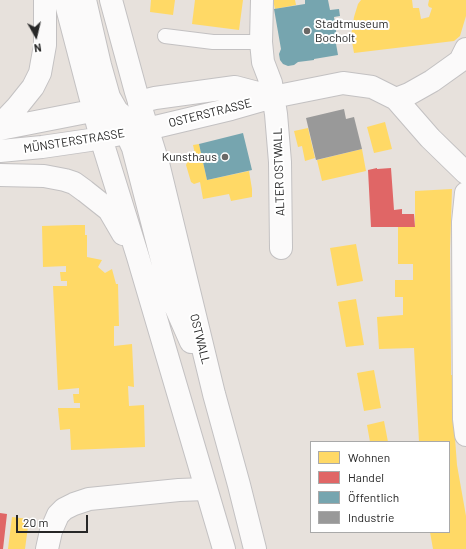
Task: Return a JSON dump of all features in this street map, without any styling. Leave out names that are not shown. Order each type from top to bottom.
[{"type":"main road","points":[[0,125],[17,108],[33,87],[40,73],[45,45],[45,0]]},
{"type":"main road","points":[[65,0],[93,111],[138,257],[224,549]]},
{"type":"main road","points":[[85,0],[108,96],[117,111],[131,122],[147,129]]},
{"type":"main road","name":"OSTWALL","points":[[111,0],[139,102],[158,163],[214,394],[254,549]]},
{"type":"main road","name":"ALTER OSTWALL","points":[[262,0],[261,42],[263,62],[271,84],[276,114],[280,162],[281,248]]},
{"type":"main road","points":[[464,57],[432,81],[409,94],[396,99],[430,138],[466,173]]},
{"type":"main road","name":"OSTERSTRASSE","points":[[147,129],[232,109],[273,97],[343,83],[372,87],[396,99]]},
{"type":"main road","name":"OSTERSTRASSE","points":[[139,102],[155,98],[235,87],[273,97]]},
{"type":"main road","name":"MÜNSTERSTRASSE","points":[[0,128],[139,102]]},
{"type":"main road","points":[[93,111],[111,117],[126,133],[133,148],[172,299],[214,394]]},
{"type":"main road","name":"MÜNSTERSTRASSE","points":[[0,151],[42,148],[147,129]]},
{"type":"main road","points":[[0,175],[44,176],[74,183],[109,210],[138,257]]},
{"type":"main road","points":[[466,193],[463,222],[464,411],[466,435]]},
{"type":"main road","points":[[47,549],[51,530],[58,515],[64,508],[74,504],[89,499],[179,490],[206,489]]},
{"type":"lane","points":[[165,36],[213,42],[261,42]]},
{"type":"building: Wohnen","points":[[151,0],[175,0],[173,15],[150,12]]},
{"type":"building: Wohnen","points":[[195,0],[243,0],[239,30],[192,24]]},
{"type":"building: Wohnen","points":[[273,0],[295,0],[296,5],[275,9]]},
{"type":"building: Wohnen","points":[[361,0],[412,0],[413,8],[419,8],[421,19],[429,17],[432,8],[428,5],[429,0],[466,0],[466,16],[460,36],[454,41],[354,53],[351,36],[354,17],[358,4]]},
{"type":"building: Wohnen","points":[[385,122],[392,149],[374,153],[367,127]]},
{"type":"building: Wohnen","points":[[308,128],[315,158],[305,161],[302,146],[298,147],[294,131]]},
{"type":"building: Wohnen","points":[[199,144],[207,180],[249,171],[252,197],[231,201],[229,194],[203,199],[200,182],[194,184],[191,182],[186,165],[189,160],[196,158],[193,145]]},
{"type":"building: Wohnen","points":[[362,149],[366,171],[322,181],[317,160]]},
{"type":"building: Wohnen","points":[[452,189],[450,250],[451,375],[457,465],[466,516],[466,549],[433,549],[430,533],[450,533],[450,441],[419,441],[414,348],[379,349],[377,317],[403,315],[403,297],[395,297],[395,280],[413,280],[413,264],[398,264],[398,227],[415,227],[415,191]]},
{"type":"building: Wohnen","points":[[85,225],[85,235],[87,235],[87,257],[102,260],[98,267],[105,273],[112,269],[116,284],[118,284],[119,326],[114,326],[114,346],[132,344],[134,387],[128,386],[129,406],[144,405],[145,447],[71,450],[70,429],[60,430],[58,408],[80,408],[80,403],[74,403],[73,394],[79,394],[79,388],[58,390],[53,286],[67,286],[67,281],[61,281],[60,272],[66,272],[66,266],[43,267],[42,226]]},
{"type":"building: Wohnen","points":[[356,244],[363,281],[337,286],[330,248]]},
{"type":"building: Wohnen","points":[[356,299],[364,345],[346,347],[338,302]]},
{"type":"building: Wohnen","points":[[374,370],[381,408],[364,411],[357,373]]},
{"type":"building: Wohnen","points":[[384,421],[388,441],[370,441],[367,425]]},
{"type":"building: Wohnen","points":[[12,517],[29,519],[25,549],[8,549]]},
{"type":"building: Handel","points":[[377,168],[391,168],[394,210],[402,209],[402,214],[414,214],[415,227],[371,227],[368,170]]},
{"type":"building: Handel","points":[[0,513],[7,514],[3,549],[0,549]]},
{"type":"building: Öffentlich","name":"Stadtmuseum Bocholt","points":[[305,0],[328,0],[330,10],[339,9],[340,16],[334,17],[337,38],[335,38],[338,55],[298,62],[294,65],[288,66],[283,64],[280,60],[279,54],[281,49],[274,9],[305,4]]},
{"type":"building: Öffentlich","name":"Kunsthaus","points":[[243,133],[252,170],[207,180],[199,144]]},
{"type":"building: Industrie","points":[[344,109],[346,119],[354,117],[362,149],[316,160],[306,118]]},
{"type":"place","name":"Stadtmuseum Bocholt","points":[[307,31]]},
{"type":"place","name":"Kunsthaus","points":[[225,157]]}]
